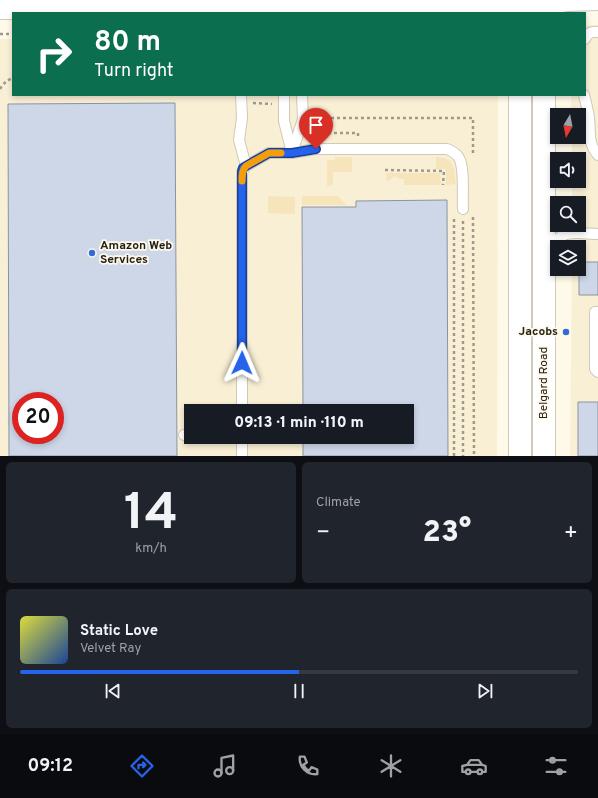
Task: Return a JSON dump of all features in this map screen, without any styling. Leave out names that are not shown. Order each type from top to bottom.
[{"type":"main road","points":[[0,8],[150,4],[253,5],[292,12],[482,10],[520,6],[544,6]]},
{"type":"main road","name":"Belgard Road","points":[[520,96],[520,456]]},
{"type":"main road","name":"Belgard Road","points":[[544,96],[544,456]]},
{"type":"street","points":[[544,6],[568,1],[597,0]]},
{"type":"lane","points":[[586,37],[589,33],[594,31],[598,32]]},
{"type":"lane","points":[[241,96],[242,118],[239,140],[246,166]]},
{"type":"lane","points":[[284,96],[284,121],[292,153]]},
{"type":"lane","points":[[292,153],[303,119],[302,96]]},
{"type":"lane","points":[[584,96],[589,119],[589,135],[594,150],[598,155]]},
{"type":"lane","points":[[242,404],[243,168],[269,153],[292,153],[316,149],[447,149],[459,158],[462,166],[458,210]]},
{"type":"lane","points":[[544,256],[560,236],[568,233],[598,234]]},
{"type":"lane","points":[[598,312],[595,312],[595,369],[598,372]]},
{"type":"lane","points":[[242,444],[242,456]]},
{"type":"path","points":[[0,34],[12,34]]},
{"type":"path","points":[[0,89],[8,80],[12,78]]},
{"type":"path","points":[[358,149],[358,133],[329,133],[330,118],[473,118],[473,158]]},
{"type":"path","points":[[385,170],[444,171],[443,185]]},
{"type":"path","points":[[454,456],[458,210]]},
{"type":"path","points":[[458,210],[463,456]]},
{"type":"path","points":[[473,213],[474,456]]},
{"type":"shaded area","points":[[586,25],[598,25],[598,456],[570,456],[572,276],[586,276],[586,240],[572,240],[572,232],[586,232],[586,196],[572,196],[572,188],[586,188],[586,152],[572,152],[572,144],[586,144],[586,108],[571,108],[571,96],[586,96]]},
{"type":"shaded area","name":"Amazon Web Services","points":[[0,39],[12,39],[12,96],[498,96],[497,456],[0,456]]},
{"type":"shaded area","points":[[335,157],[351,157],[352,172],[333,172],[333,185],[327,186],[327,160],[335,160]]},
{"type":"shaded area","points":[[436,157],[447,159],[450,162],[454,169],[456,184],[446,185],[446,169],[436,169]]},
{"type":"shaded area","points":[[386,173],[440,173],[441,185],[404,185],[404,179],[394,176],[389,181],[386,181]]},
{"type":"shaded area","points":[[268,196],[295,197],[295,214],[268,213]]},
{"type":"shaded area","points":[[302,196],[338,196],[346,205],[302,205]]},
{"type":"building","name":"Amazon Web Services","points":[[175,103],[177,456],[9,456],[8,104]]},
{"type":"building","points":[[447,200],[448,456],[303,456],[303,444],[414,444],[414,404],[303,404],[302,207],[356,207],[356,201]]},
{"type":"building","points":[[586,262],[598,262],[598,295],[579,295],[579,276],[586,276]]},
{"type":"building","points":[[578,402],[598,402],[598,456],[578,456]]},
{"type":"slow traffic","points":[[242,181],[243,168],[269,153],[281,153]]},
{"type":"place","name":"Amazon Web Services","points":[[92,253]]},
{"type":"place","name":"Jacobs","points":[[566,332]]},
{"type":"route","points":[[242,363],[243,168],[269,153],[292,153],[316,149]]}]
